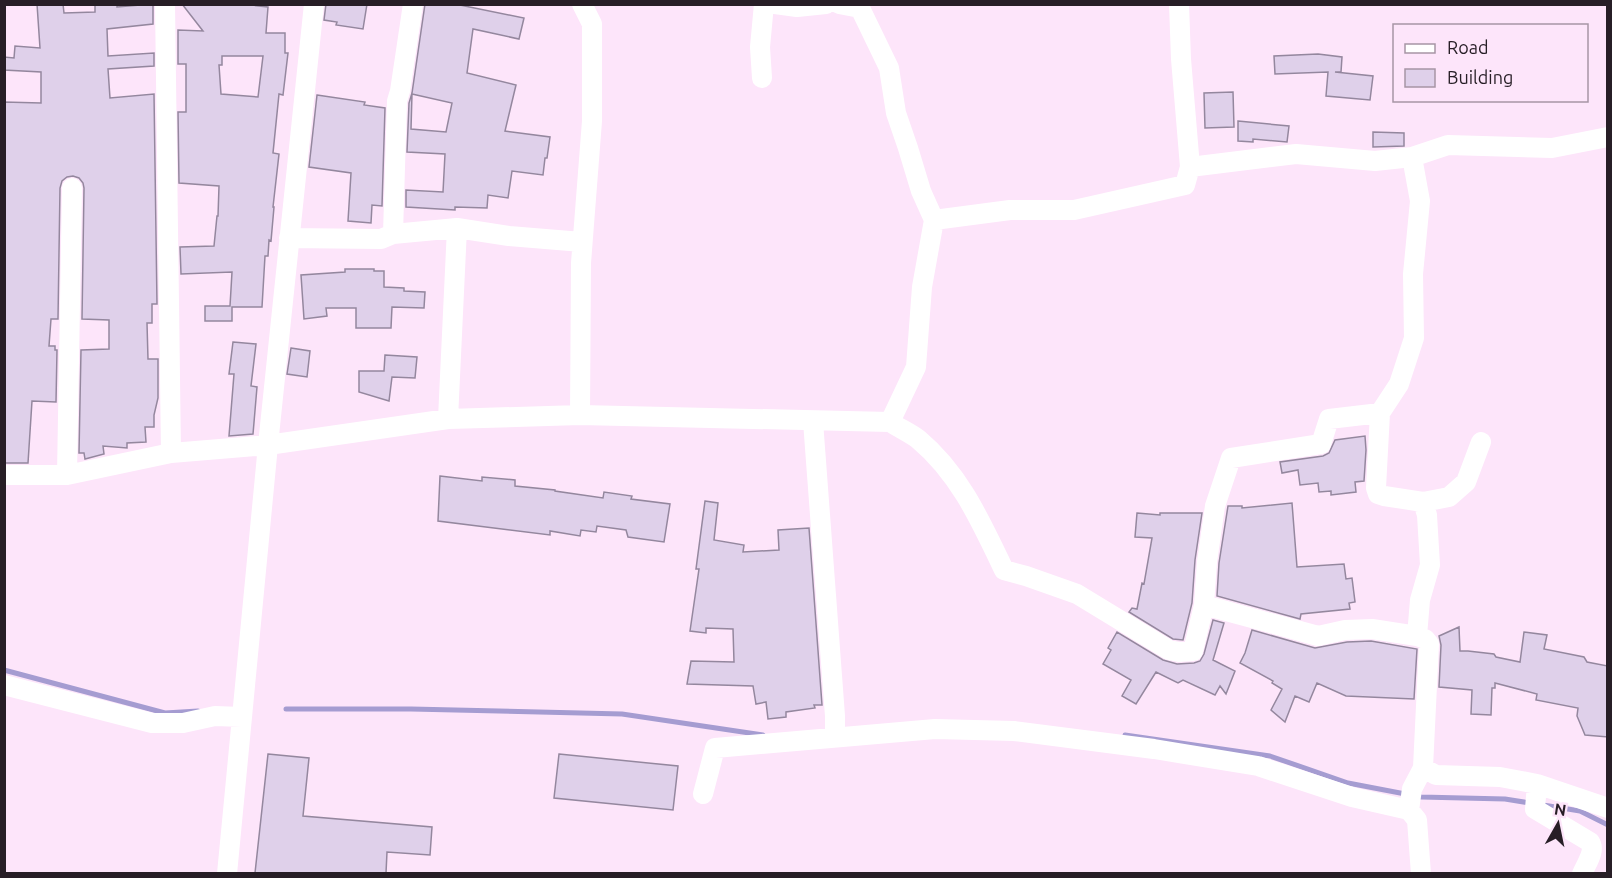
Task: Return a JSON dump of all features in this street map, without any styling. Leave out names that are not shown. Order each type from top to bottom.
[{"type":"street","points":[[165,4],[171,453]]},
{"type":"street","points":[[227,873],[268,445],[314,4]]},
{"type":"street","points":[[393,234],[397,101],[413,4]]},
{"type":"street","points":[[580,415],[581,263],[592,110],[592,24],[582,4]]},
{"type":"street","points":[[762,78],[760,47],[764,4]]},
{"type":"street","points":[[775,4],[796,7],[826,4]]},
{"type":"street","points":[[840,4],[860,8],[890,69],[896,113],[921,191],[934,220],[922,287],[916,367],[890,422]]},
{"type":"street","points":[[934,220],[1010,210],[1074,210],[1185,185],[1190,167],[1179,4]]},
{"type":"street","points":[[1190,167],[1296,154],[1375,161],[1412,158],[1448,146],[1552,148],[1608,137]]},
{"type":"street","points":[[1412,158],[1420,201],[1413,274],[1414,338],[1399,384],[1380,413],[1376,488],[1378,494],[1423,502],[1449,496],[1466,482],[1481,442]]},
{"type":"street","points":[[67,475],[72,188]]},
{"type":"street","points":[[289,238],[381,239],[393,234],[457,228],[509,236],[582,242]]},
{"type":"street","points":[[447,419],[457,228]]},
{"type":"street","points":[[4,475],[67,475],[171,453],[268,445],[447,419],[580,415],[890,422],[917,438],[945,464],[975,509],[1004,570],[1077,594],[1169,650],[1179,652],[1193,651],[1204,605],[1215,506],[1231,458],[1321,444],[1329,419],[1380,413]]},
{"type":"street","points":[[813,421],[835,730]]},
{"type":"street","points":[[1417,636],[1420,600],[1430,565],[1427,515],[1423,502]]},
{"type":"street","points":[[1204,605],[1318,636],[1345,630],[1372,629],[1425,639],[1429,644],[1423,768],[1412,789],[1408,810]]},
{"type":"street","points":[[4,685],[152,723],[183,723],[215,716],[242,717]]},
{"type":"street","points":[[703,794],[715,748],[835,730],[1014,731],[1154,749],[1257,766],[1352,796],[1408,810],[1417,820],[1421,873]]},
{"type":"street","points":[[1423,768],[1436,775],[1500,777],[1537,784],[1608,808]]},
{"type":"street","points":[[1537,784],[1535,809],[1592,845],[1593,850],[1582,873]]},
{"type":"building","points":[[37,4],[63,4],[64,13],[95,12],[95,4],[117,4],[117,7],[153,4],[153,24],[107,29],[108,56],[154,53],[154,66],[108,69],[110,98],[154,94],[157,304],[152,304],[152,323],[147,323],[148,359],[158,359],[158,398],[154,427],[145,427],[146,442],[127,443],[127,448],[103,446],[104,454],[85,459],[84,453],[79,453],[81,350],[109,349],[109,320],[82,319],[84,188],[79,178],[67,177],[62,181],[60,188],[58,319],[51,319],[49,346],[55,346],[57,350],[56,402],[32,401],[28,463],[4,463],[4,102],[41,103],[41,72],[4,70],[4,57],[14,58],[15,46],[40,48]]},
{"type":"building","points":[[182,4],[242,4],[268,7],[266,33],[285,33],[285,53],[288,53],[283,95],[279,94],[273,153],[279,154],[271,241],[269,240],[268,256],[265,256],[262,307],[232,307],[232,321],[205,321],[205,306],[230,306],[232,272],[181,274],[180,247],[214,246],[218,216],[219,186],[179,183],[178,112],[186,112],[186,64],[178,64],[178,30],[203,31]],"holes":[[[222,56],[263,56],[258,97],[221,94],[219,65],[222,65]]]},
{"type":"building","points":[[326,4],[367,4],[363,29],[336,25],[337,22],[324,20]]},
{"type":"building","points":[[425,4],[455,4],[524,18],[519,39],[473,29],[467,73],[516,85],[505,131],[550,137],[543,175],[512,171],[508,198],[488,195],[487,208],[455,207],[455,210],[406,207],[406,190],[443,192],[445,154],[407,152],[409,103]],"holes":[[[412,94],[452,103],[446,132],[411,129]]]},
{"type":"building","points":[[1318,54],[1342,57],[1341,72],[1335,72],[1373,76],[1370,100],[1326,96],[1328,72],[1275,74],[1274,56]]},
{"type":"building","points":[[1233,92],[1234,127],[1205,128],[1204,93]]},
{"type":"building","points":[[317,95],[365,102],[364,105],[385,108],[382,206],[372,205],[371,223],[348,221],[351,173],[309,167]]},
{"type":"building","points":[[1238,121],[1289,126],[1287,142],[1253,139],[1253,142],[1238,141]]},
{"type":"building","points":[[1373,132],[1404,133],[1404,146],[1373,147]]},
{"type":"building","points":[[345,269],[384,271],[384,287],[425,292],[424,308],[392,307],[391,328],[356,328],[356,308],[326,308],[327,316],[304,319],[301,275],[345,272]]},
{"type":"building","points":[[233,342],[256,344],[251,386],[257,387],[253,434],[229,436],[234,374],[229,374]]},
{"type":"building","points":[[291,348],[310,351],[307,377],[287,374]]},
{"type":"building","points":[[385,355],[417,357],[415,378],[392,377],[389,401],[359,392],[359,371],[384,371]]},
{"type":"building","points":[[1365,436],[1364,481],[1355,482],[1356,492],[1331,495],[1331,491],[1319,492],[1318,483],[1300,485],[1298,470],[1282,473],[1280,462],[1323,456],[1329,453],[1335,440]]},
{"type":"building","points":[[440,476],[482,481],[482,477],[515,480],[515,486],[603,498],[604,492],[632,496],[631,499],[670,504],[664,542],[628,537],[626,530],[597,526],[596,532],[581,530],[580,536],[550,531],[550,535],[438,521]]},
{"type":"building","points":[[705,501],[718,503],[714,540],[744,545],[743,552],[779,550],[778,530],[809,528],[822,705],[786,712],[786,717],[768,719],[766,702],[756,704],[753,686],[687,684],[691,661],[734,662],[733,629],[706,628],[706,633],[690,631],[699,569],[696,569]]},
{"type":"building","points":[[1292,503],[1297,567],[1344,564],[1346,579],[1352,578],[1355,602],[1349,603],[1350,609],[1301,614],[1300,619],[1217,596],[1219,563],[1228,506],[1242,506],[1242,508]]},
{"type":"building","points":[[1137,513],[1160,515],[1160,513],[1202,513],[1192,603],[1183,640],[1173,639],[1129,612],[1132,608],[1137,609],[1152,538],[1135,537]]},
{"type":"building","points":[[1213,620],[1224,623],[1213,660],[1235,671],[1226,694],[1220,686],[1215,695],[1183,680],[1178,683],[1156,672],[1136,704],[1122,696],[1131,680],[1103,664],[1111,650],[1108,648],[1117,632],[1163,660],[1177,664],[1194,663],[1200,661],[1204,654]]},
{"type":"building","points":[[1459,627],[1460,651],[1494,654],[1496,657],[1520,662],[1524,632],[1547,635],[1544,649],[1584,657],[1587,662],[1608,666],[1608,737],[1585,735],[1577,716],[1578,708],[1536,700],[1537,694],[1495,683],[1495,688],[1492,688],[1491,715],[1471,714],[1472,690],[1439,687],[1441,645],[1439,636]]},
{"type":"building","points":[[1252,630],[1315,648],[1347,642],[1371,641],[1417,649],[1414,699],[1346,696],[1317,683],[1309,702],[1295,696],[1285,722],[1271,710],[1282,689],[1272,683],[1273,681],[1240,663]]},
{"type":"building","points":[[268,754],[309,758],[303,816],[432,827],[430,855],[387,852],[386,873],[255,873]]},
{"type":"building","points":[[559,754],[678,766],[673,810],[554,798]]},
{"type":"waterway","points":[[4,670],[165,713],[198,711]]},
{"type":"waterway","points":[[286,709],[411,709],[622,714],[763,735]]},
{"type":"waterway","points":[[1125,735],[1270,756],[1348,783],[1421,797],[1505,799],[1530,803]]},
{"type":"waterway","points":[[1543,805],[1580,811],[1608,825]]}]
